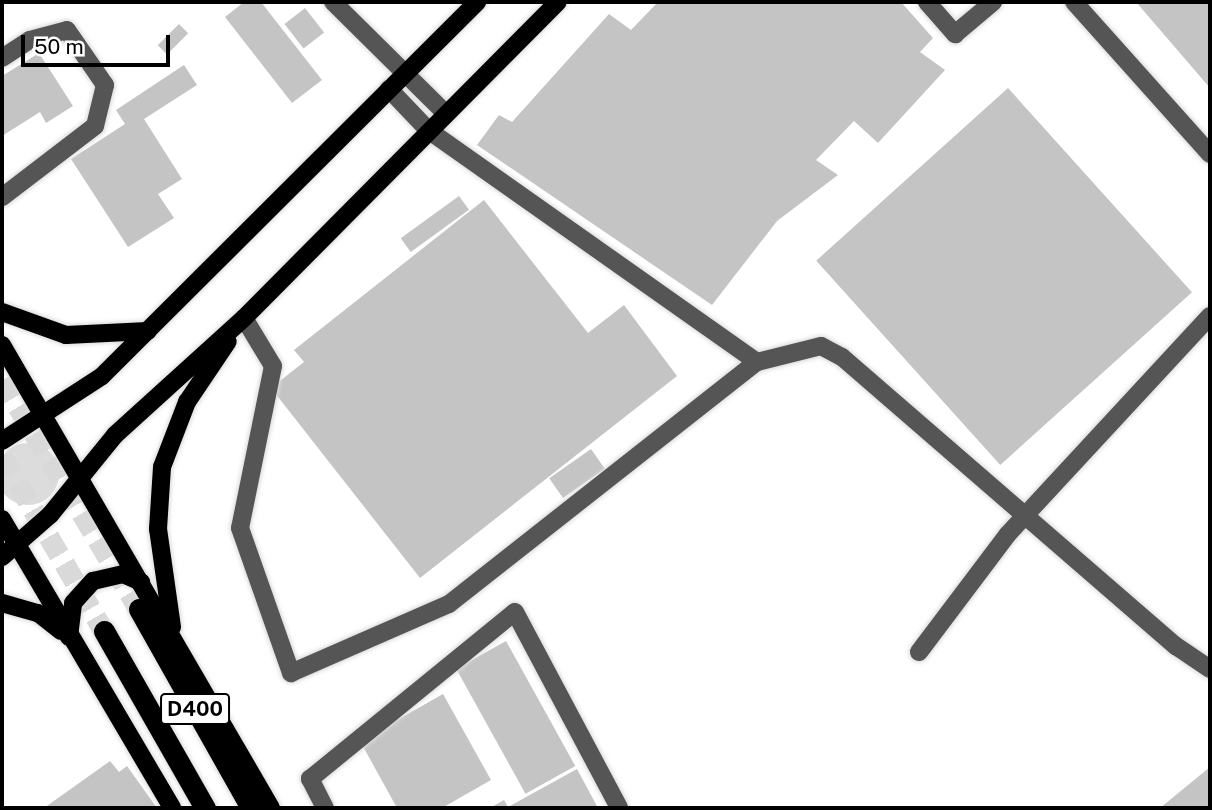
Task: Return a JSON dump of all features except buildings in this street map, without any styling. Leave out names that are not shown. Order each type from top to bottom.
[{"type":"highway","name":"D400","points":[[139,609],[251,808]]},
{"type":"highway","name":"D400","points":[[104,631],[205,808]]},
{"type":"main road","points":[[2,441],[102,376],[477,2]]},
{"type":"main road","points":[[2,557],[80,478],[115,435],[244,318],[558,2]]},
{"type":"main road","points":[[2,312],[66,335],[148,331]]},
{"type":"main road","points":[[173,634],[158,529],[162,467],[187,402],[244,318]]},
{"type":"main road","points":[[5,352],[173,634],[271,808]]},
{"type":"main road","points":[[2,379],[5,352]]},
{"type":"main road","points":[[2,519],[172,808]]},
{"type":"main road","points":[[69,637],[74,603],[93,580],[123,574],[141,582]]},
{"type":"main road","points":[[2,603],[38,613],[69,637]]},
{"type":"street","points":[[333,2],[446,114]]},
{"type":"street","points":[[927,2],[955,34],[993,2]]},
{"type":"street","points":[[1074,2],[1210,154]]},
{"type":"street","points":[[2,58],[30,40],[67,30],[105,85],[96,126],[2,197]]},
{"type":"street","points":[[388,89],[429,131],[757,362]]},
{"type":"street","points":[[919,652],[1024,517],[1210,316]]},
{"type":"street","points":[[244,318],[273,366],[240,528],[291,673],[449,604],[757,362],[821,346],[842,357],[1024,517],[1210,669]]},
{"type":"street","points":[[325,808],[310,779],[514,612],[619,808]]},
{"type":"shaded area","points":[[28,443],[50,452],[59,474],[50,496],[28,505],[6,496],[-3,474],[6,452]]},
{"type":"tunnel","points":[[2,380],[139,609]]},
{"type":"tunnel","points":[[2,456],[104,631]]}]
